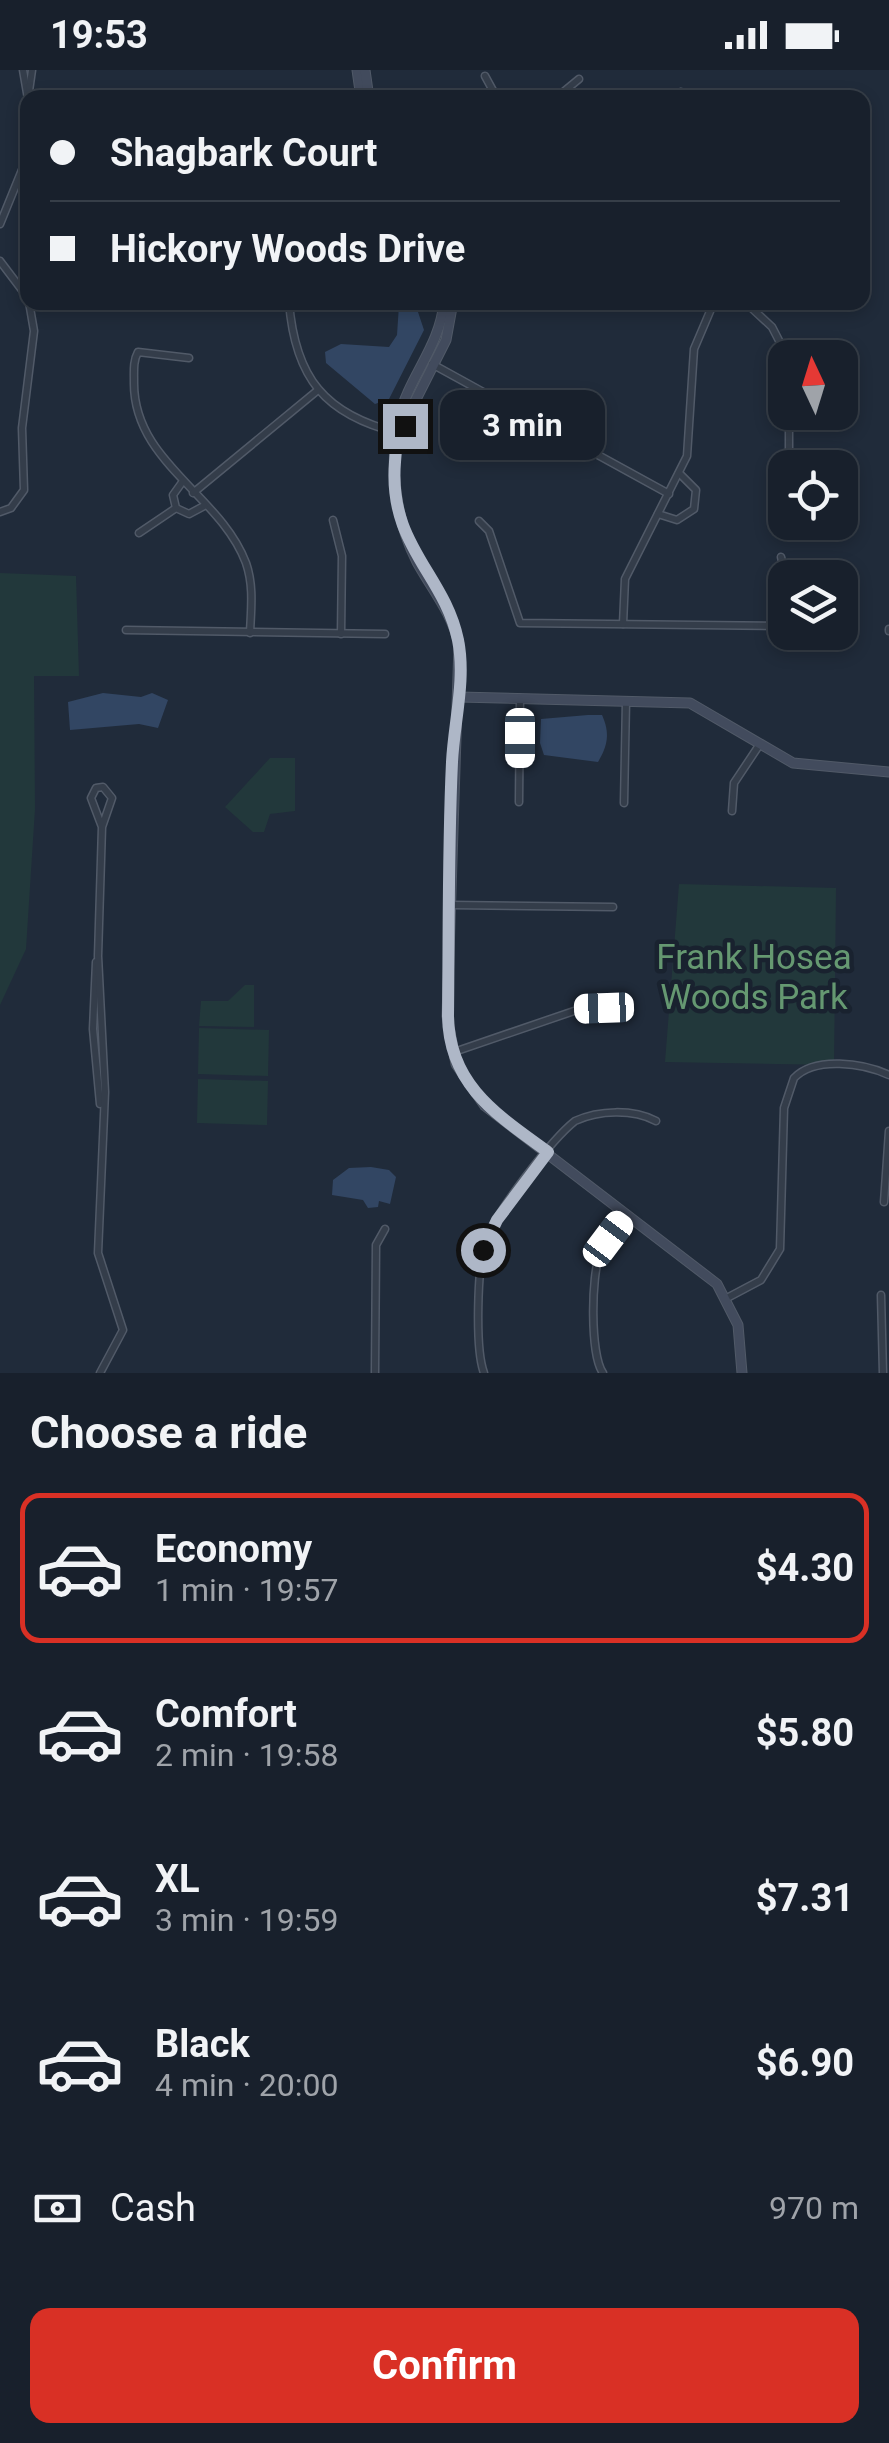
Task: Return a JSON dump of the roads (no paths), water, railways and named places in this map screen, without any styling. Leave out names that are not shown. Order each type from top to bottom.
[{"type":"street","points":[[485,76],[493,90]]},
{"type":"street","points":[[565,90],[578,79]]},
{"type":"street","points":[[0,224],[20,175]]},
{"type":"street","points":[[0,261],[20,289]]},
{"type":"street","points":[[0,512],[11,508],[24,490],[22,428],[34,332],[30,310]]},
{"type":"street","points":[[290,310],[295,347],[318,390],[353,418],[399,432]]},
{"type":"street","points":[[442,310],[430,363],[399,432],[394,474],[398,510],[418,562],[454,624],[460,657],[452,763],[448,1016],[453,1053],[463,1080],[485,1106],[708,1274],[727,1298],[740,1334],[742,1373]]},
{"type":"street","points":[[430,363],[446,340],[452,310]]},
{"type":"street","points":[[623,624],[625,579],[680,474],[689,447],[694,348],[711,310]]},
{"type":"street","points":[[754,310],[779,340]]},
{"type":"street","points":[[189,358],[138,352],[134,360],[138,421],[246,563],[251,586],[250,632]]},
{"type":"street","points":[[430,363],[669,494]]},
{"type":"street","points":[[193,493],[318,390]]},
{"type":"street","points":[[658,514],[678,520],[694,509],[696,490],[680,474]]},
{"type":"street","points":[[176,508],[172,494],[183,481]]},
{"type":"street","points":[[176,508],[190,514],[204,506]]},
{"type":"street","points":[[140,533],[176,508]]},
{"type":"street","points":[[333,520],[342,556],[341,634]]},
{"type":"street","points":[[480,521],[488,531],[520,623],[768,626]]},
{"type":"street","points":[[126,630],[385,634]]},
{"type":"street","points":[[459,697],[690,703],[806,768],[889,772]]},
{"type":"street","points":[[519,802],[520,697]]},
{"type":"street","points":[[624,803],[626,700]]},
{"type":"street","points":[[732,811],[734,783],[760,744]]},
{"type":"street","points":[[100,1373],[123,1330],[98,1253],[101,1110],[92,1029],[102,827],[112,798],[103,787],[96,788],[91,798],[102,827]]},
{"type":"street","points":[[450,905],[613,906]]},
{"type":"street","points":[[453,1053],[574,1011],[604,1008]]},
{"type":"street","points":[[727,1298],[761,1280],[780,1250],[784,1108],[794,1078],[813,1066],[859,1066],[889,1074]]},
{"type":"street","points":[[484,1373],[480,1355],[483,1250],[497,1220],[568,1126],[588,1116],[630,1114],[656,1121]]},
{"type":"street","points":[[884,1202],[889,1132]]},
{"type":"street","points":[[603,1373],[595,1355],[597,1261],[628,1212]]},
{"type":"street","points":[[375,1373],[376,1245],[385,1228]]},
{"type":"street","points":[[880,1295],[883,1373]]},
{"type":"water","points":[[399,310],[417,310],[424,330],[389,399],[375,404],[326,363],[325,352],[341,344],[389,347],[397,335]]},
{"type":"water","points":[[103,693],[141,697],[152,693],[168,700],[158,728],[139,724],[70,730],[68,702]]},
{"type":"water","points":[[602,715],[606,728],[606,744],[598,762],[544,755],[541,719]]},
{"type":"water","points":[[349,1168],[389,1170],[396,1177],[390,1204],[379,1201],[378,1207],[368,1208],[363,1200],[332,1195],[333,1180]]},
{"type":"park label","name":"Frank Hosea Woods Park","points":[[754,977]]}]
